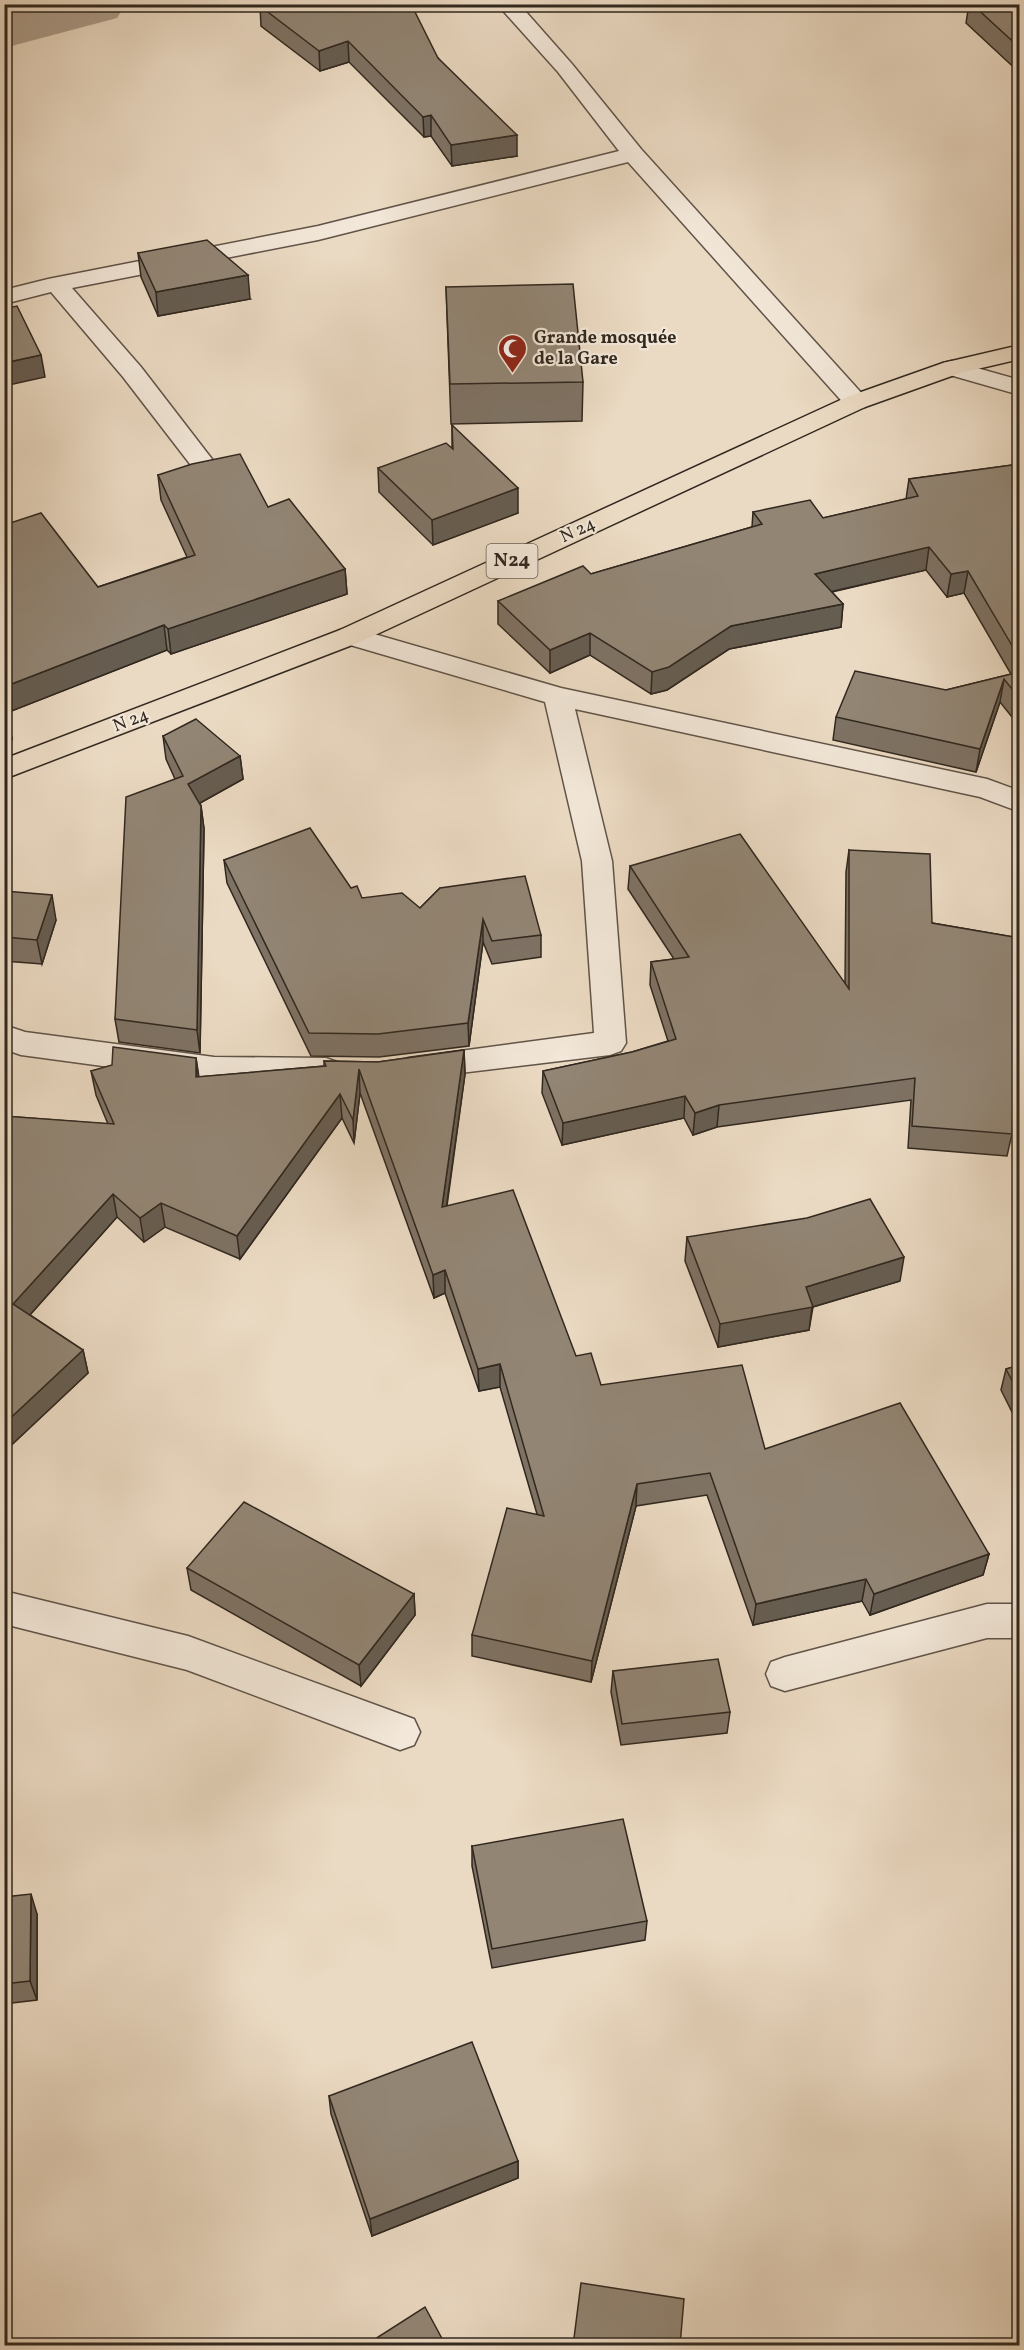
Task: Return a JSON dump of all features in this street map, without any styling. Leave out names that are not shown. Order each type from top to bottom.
[{"type":"main road","name":"N 24","points":[[4,770],[350,636],[856,402],[952,368],[1020,352]]},
{"type":"street","points":[[507,4],[565,68],[633,154],[856,402]]},
{"type":"street","points":[[4,297],[56,284],[318,233],[633,154]]},
{"type":"street","points":[[56,284],[132,372],[199,459]]},
{"type":"street","points":[[952,368],[1020,388]]},
{"type":"street","points":[[350,636],[558,696],[987,789],[1020,802]]},
{"type":"street","points":[[391,1069],[610,1043],[597,861],[558,696]]},
{"type":"street","points":[[987,789],[1020,781]]},
{"type":"street","points":[[4,1036],[21,1043],[214,1069],[356,1070]]},
{"type":"street","points":[[4,1607],[188,1653],[400,1732]]},
{"type":"street","points":[[785,1674],[987,1621],[1020,1621]]},
{"type":"building","points":[[263,4],[411,4],[438,58],[517,135],[451,145],[431,115],[423,117],[348,41],[319,51],[260,6]]},
{"type":"building","points":[[972,4],[1020,4],[1020,48]]},
{"type":"building","points":[[207,240],[248,275],[156,292],[138,253]]},
{"type":"building","points":[[573,284],[583,382],[450,384],[446,287]]},
{"type":"building","points":[[17,306],[41,355],[4,363],[4,309]]},
{"type":"building","points":[[452,425],[518,488],[432,520],[378,468],[446,443],[453,449]]},
{"type":"building","points":[[240,454],[268,507],[289,499],[345,569],[168,629],[164,625],[4,687],[4,525],[41,513],[98,587],[195,555],[158,475],[192,464]]},
{"type":"building","points":[[1020,464],[1020,659],[968,571],[951,574],[929,547],[815,574],[843,604],[731,626],[669,667],[652,672],[590,633],[550,650],[498,601],[583,566],[591,574],[762,524],[753,512],[810,500],[823,518],[918,496],[909,479]]},
{"type":"building","points":[[855,671],[946,690],[1020,672],[1020,699],[1004,679],[980,749],[836,717]]},
{"type":"building","points":[[196,719],[240,756],[188,784],[201,806],[197,1030],[115,1019],[126,797],[183,776],[163,736]]},
{"type":"building","points":[[310,828],[351,888],[357,886],[362,898],[402,893],[420,908],[440,888],[525,876],[541,935],[492,941],[483,919],[468,1023],[378,1034],[309,1033],[224,860]]},
{"type":"building","points":[[740,834],[849,989],[849,850],[930,854],[932,923],[1020,938],[1020,1041],[1015,1041],[1012,1134],[912,1126],[915,1078],[719,1105],[695,1113],[685,1096],[563,1123],[543,1071],[632,1052],[676,1039],[651,962],[689,957],[630,866]]},
{"type":"building","points":[[4,891],[52,895],[37,940],[4,937]]},
{"type":"building","points":[[113,1047],[196,1058],[196,1077],[326,1066],[324,1061],[378,1062],[464,1050],[442,1207],[513,1190],[576,1356],[591,1353],[601,1385],[742,1365],[765,1449],[900,1403],[989,1554],[874,1594],[866,1579],[756,1604],[710,1473],[637,1484],[592,1661],[472,1635],[507,1508],[544,1516],[500,1364],[478,1369],[445,1270],[433,1275],[359,1069],[353,1120],[340,1094],[237,1236],[161,1203],[140,1218],[113,1194],[13,1304],[83,1350],[4,1424],[4,1116],[114,1124],[91,1071],[112,1065]]},
{"type":"building","points":[[870,1199],[904,1257],[806,1287],[813,1307],[720,1324],[687,1237],[807,1218]]},
{"type":"building","points":[[1020,1365],[1020,1396],[1006,1369]]},
{"type":"building","points":[[244,1502],[414,1594],[359,1665],[187,1568]]},
{"type":"building","points":[[718,1659],[730,1712],[622,1724],[613,1671]]},
{"type":"building","points":[[623,1819],[647,1921],[492,1949],[472,1846]]},
{"type":"building","points":[[31,1894],[30,1981],[4,1984],[4,1897]]},
{"type":"building","points":[[472,2042],[518,2161],[370,2219],[329,2096]]},
{"type":"building","points":[[581,2283],[684,2299],[680,2346],[573,2346]]},
{"type":"building","points":[[425,2307],[446,2346],[364,2346]]},
{"type":"waterway","points":[[4,29],[94,4]]},
{"type":"place","name":"Grande mosquée de la Gare","points":[[513,374]]}]
